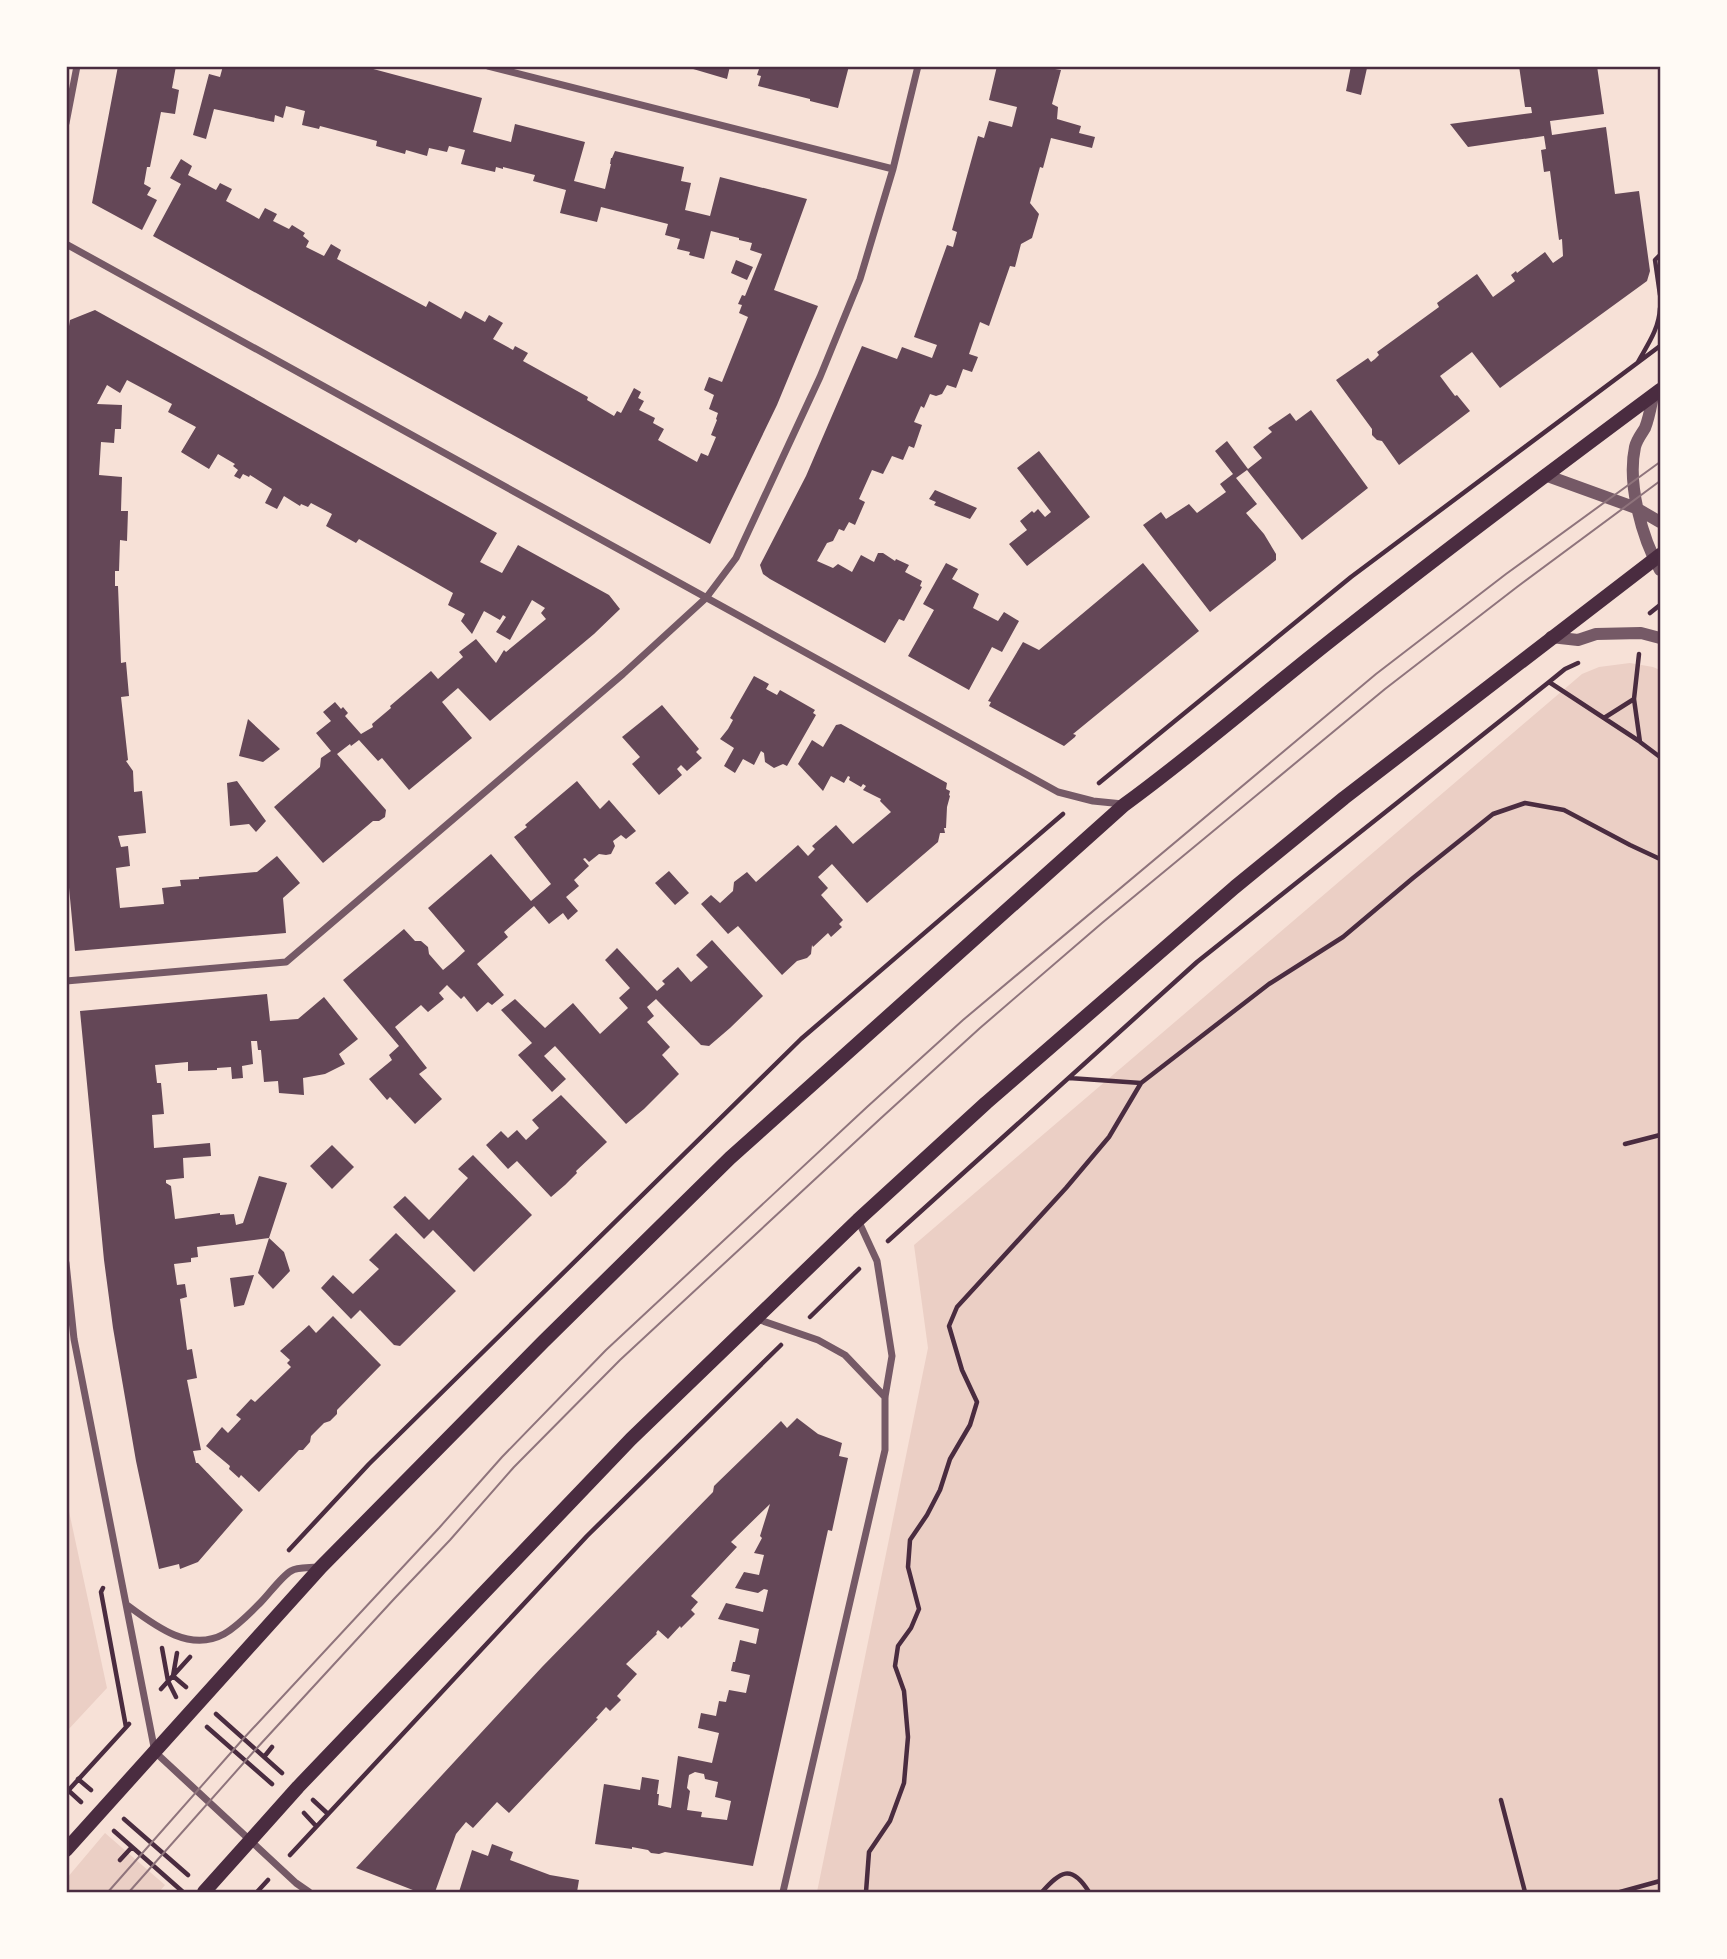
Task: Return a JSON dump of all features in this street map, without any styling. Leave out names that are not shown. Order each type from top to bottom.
[{"type":"main road","points":[[66,1850],[321,1567],[543,1342],[730,1158],[1124,805],[1160,779],[1346,628],[1657,393]]},
{"type":"main road","points":[[205,1891],[293,1793],[631,1439],[858,1220],[986,1103],[1235,887],[1344,798],[1551,638],[1659,562]]},
{"type":"street","points":[[66,123],[78,66]]},
{"type":"street","points":[[488,66],[893,169]]},
{"type":"street","points":[[66,981],[286,962],[623,674],[706,598],[736,558],[820,377],[860,279],[893,169],[918,66]]},
{"type":"street","points":[[66,244],[1058,793],[1124,805]]},
{"type":"street","points":[[1657,393],[1634,449],[1634,481],[1636,508],[1659,562]]},
{"type":"street","points":[[1545,475],[1636,508],[1661,522]]},
{"type":"street","points":[[1551,638],[1578,640],[1597,634],[1641,634],[1661,638]]},
{"type":"street","points":[[783,1892],[885,1450],[885,1397],[892,1356],[877,1261],[858,1220]]},
{"type":"street","points":[[66,1262],[70,1339],[127,1605],[155,1752],[309,1892]]},
{"type":"street","points":[[756,1318],[818,1340],[845,1355],[885,1397]]},
{"type":"street","points":[[127,1605],[157,1627],[180,1637],[205,1640],[223,1635],[243,1620],[291,1570],[321,1567]]},
{"type":"path","points":[[1661,255],[1655,260],[1661,295]]},
{"type":"path","points":[[1661,308],[1653,336],[1635,365],[1661,346]]},
{"type":"path","points":[[1639,653],[1633,699],[1640,742]]},
{"type":"path","points":[[279,1867],[587,1536],[874,1254],[1198,962],[1565,669],[1589,658]]},
{"type":"path","points":[[1549,682],[1661,757]]},
{"type":"path","points":[[1604,718],[1633,699]]},
{"type":"path","points":[[866,1892],[869,1852],[890,1821],[904,1783],[908,1737],[904,1692],[895,1666],[898,1646],[911,1628],[919,1609],[908,1567],[910,1540],[940,1490],[950,1459],[970,1425],[977,1402],[962,1370],[949,1326],[957,1307],[1109,1137],[1141,1083],[1269,984],[1343,937],[1493,814],[1525,803],[1564,810],[1661,859]]},
{"type":"path","points":[[1068,1078],[1141,1083]]},
{"type":"path","points":[[1625,1144],[1661,1135]]},
{"type":"path","points":[[180,1637],[173,1676],[264,1757],[316,1826]]},
{"type":"path","points":[[205,1891],[102,1810],[68,1792],[168,1681],[179,1702],[191,1713],[293,1793],[328,1814]]},
{"type":"path","points":[[264,1757],[272,1747]]},
{"type":"path","points":[[78,1779],[132,1847],[183,1892]]},
{"type":"path","points":[[1501,1800],[1525,1892]]},
{"type":"path","points":[[120,1860],[132,1847]]},
{"type":"path","points":[[1042,1892],[1061,1874],[1066,1873],[1078,1879],[1088,1892]]},
{"type":"path","points":[[1620,1892],[1661,1881]]},
{"type":"shaded area","points":[[1630,663],[1660,670],[1660,1892],[817,1892],[928,1348],[914,1245],[1582,674],[1599,667]]},
{"type":"shaded area","points":[[67,1502],[107,1688],[66,1731]]},
{"type":"shaded area","points":[[105,1833],[165,1885],[159,1892],[67,1892],[67,1878]]},
{"type":"building","points":[[118,66],[176,66],[172,88],[179,90],[175,114],[161,112],[144,184],[151,188],[147,195],[157,200],[142,230],[92,203]]},
{"type":"building","points":[[223,66],[362,66],[482,98],[473,132],[511,142],[515,124],[585,142],[574,181],[605,189],[615,151],[684,167],[681,181],[691,183],[685,210],[710,216],[720,177],[807,199],[774,290],[818,306],[777,405],[710,544],[153,236],[181,184],[170,178],[181,159],[192,166],[188,175],[216,190],[220,183],[232,189],[226,201],[259,219],[265,208],[277,214],[273,221],[289,229],[292,225],[305,233],[303,236],[309,241],[306,247],[324,256],[331,244],[341,250],[337,259],[426,307],[429,301],[461,319],[465,311],[485,322],[489,315],[503,323],[493,339],[513,350],[515,346],[528,353],[523,361],[588,397],[587,400],[614,416],[617,411],[621,413],[634,388],[641,392],[638,398],[644,401],[639,410],[655,418],[653,423],[664,429],[658,440],[697,462],[701,453],[708,456],[716,437],[711,435],[718,413],[709,409],[714,395],[704,390],[709,377],[722,382],[748,317],[739,313],[742,305],[738,304],[742,295],[745,296],[762,254],[750,250],[752,243],[711,231],[704,259],[689,255],[690,252],[677,249],[680,239],[665,235],[668,224],[601,207],[597,222],[560,213],[566,190],[533,181],[535,175],[503,167],[496,167],[495,172],[461,164],[465,150],[449,146],[447,152],[429,148],[427,156],[406,150],[405,154],[376,146],[377,141],[320,126],[319,129],[302,125],[305,111],[286,106],[283,118],[275,115],[274,122],[214,109],[206,139],[193,135],[209,74],[220,77]]},
{"type":"building","points":[[683,66],[730,66],[727,79]]},
{"type":"building","points":[[760,66],[849,66],[838,108],[758,86]]},
{"type":"building","points":[[997,66],[1056,66],[1055,69],[1061,70],[1052,104],[1058,107],[1057,119],[1081,126],[1079,133],[1095,137],[1092,148],[1051,138],[1030,203],[1039,214],[1032,238],[1021,244],[1015,267],[1010,266],[989,326],[980,322],[969,354],[978,357],[972,372],[963,369],[956,388],[947,385],[942,394],[930,394],[914,422],[922,425],[914,448],[909,446],[903,460],[892,456],[883,474],[872,470],[859,499],[865,502],[855,525],[849,522],[844,531],[839,529],[817,561],[833,568],[838,564],[852,572],[861,555],[874,562],[878,553],[883,553],[895,561],[896,559],[909,565],[905,572],[922,581],[922,587],[904,621],[899,619],[885,643],[770,579],[763,574],[760,565],[806,476],[862,346],[897,359],[902,347],[932,358],[937,345],[914,337],[947,245],[953,247],[957,232],[952,230],[978,136],[984,138],[989,121],[1012,127],[1017,107],[989,100]]},
{"type":"building","points":[[1351,66],[1367,68],[1361,95],[1346,91]]},
{"type":"building","points":[[1519,66],[1597,66],[1604,114],[1550,121],[1552,135],[1606,127],[1615,194],[1639,191],[1650,271],[1647,281],[1500,388],[1472,352],[1440,376],[1470,411],[1399,465],[1382,441],[1372,435],[1372,429],[1336,380],[1368,358],[1371,362],[1375,359],[1379,355],[1377,352],[1439,307],[1437,303],[1477,274],[1493,297],[1515,281],[1511,275],[1545,252],[1553,263],[1563,256],[1550,171],[1544,172],[1541,150],[1546,149],[1544,136],[1468,147],[1450,124],[1532,113],[1531,107],[1525,107]]},
{"type":"building","points":[[736,260],[753,267],[747,280],[731,273]]},
{"type":"building","points":[[95,310],[497,533],[480,562],[502,573],[518,545],[609,595],[620,609],[490,721],[458,688],[451,694],[442,702],[472,738],[409,790],[382,758],[378,761],[359,740],[337,754],[386,810],[385,817],[373,821],[323,863],[274,807],[320,767],[321,758],[331,751],[316,733],[331,721],[323,712],[335,702],[348,713],[345,716],[361,734],[373,727],[372,724],[391,708],[390,706],[431,671],[438,679],[463,657],[459,652],[476,639],[496,663],[504,650],[506,652],[546,619],[541,613],[545,608],[532,600],[510,640],[496,632],[506,617],[503,615],[500,620],[484,611],[472,634],[461,621],[465,614],[448,605],[453,593],[359,539],[356,543],[326,526],[332,514],[311,503],[308,507],[301,504],[300,506],[284,496],[277,509],[265,503],[272,489],[250,475],[249,477],[243,474],[240,479],[234,476],[238,470],[233,466],[235,464],[218,454],[209,469],[181,452],[196,427],[168,412],[172,404],[127,380],[120,393],[107,385],[97,404],[122,405],[121,429],[115,429],[114,443],[101,442],[99,475],[122,477],[121,511],[128,511],[127,541],[120,540],[119,571],[115,571],[121,663],[126,662],[129,696],[121,697],[126,761],[133,771],[134,792],[142,791],[146,833],[118,836],[121,847],[128,846],[130,866],[116,868],[120,908],[164,904],[162,888],[181,886],[180,880],[257,872],[277,856],[300,883],[283,898],[286,933],[75,951],[66,856],[66,345],[70,320]]},
{"type":"building","points":[[1311,410],[1368,488],[1302,540],[1247,470],[1236,478],[1257,504],[1246,513],[1264,534],[1276,554],[1276,560],[1210,612],[1143,525],[1161,512],[1166,519],[1189,504],[1197,513],[1226,492],[1220,484],[1233,474],[1215,451],[1227,441],[1248,469],[1262,458],[1253,447],[1272,432],[1268,428],[1290,413],[1296,421]]},
{"type":"building","points":[[1039,451],[1090,517],[1027,566],[1009,544],[1027,530],[1020,521],[1032,511],[1034,513],[1038,509],[1045,517],[1051,512],[1017,468]]},
{"type":"building","points":[[935,490],[977,508],[970,519],[934,505],[936,502],[929,499]]},
{"type":"building","points":[[946,563],[958,569],[952,579],[979,594],[973,608],[998,621],[1004,612],[1019,621],[1002,652],[992,647],[969,690],[908,656],[934,610],[923,604]]},
{"type":"building","points":[[1143,563],[1199,631],[1073,734],[1075,737],[1064,746],[989,706],[991,702],[988,701],[1023,642],[1039,650]]},
{"type":"building","points":[[754,676],[769,684],[766,689],[777,695],[780,690],[815,710],[813,713],[816,715],[787,766],[783,764],[774,768],[765,762],[764,753],[761,751],[754,765],[743,759],[735,773],[724,766],[734,748],[720,739],[733,720],[730,718]]},
{"type":"building","points":[[662,705],[699,749],[696,752],[702,758],[687,771],[681,765],[677,769],[682,775],[659,795],[632,764],[640,757],[622,737]]},
{"type":"building","points":[[248,719],[280,749],[263,762],[239,756]]},
{"type":"building","points":[[841,724],[947,783],[946,789],[950,791],[950,796],[945,833],[940,833],[938,842],[867,903],[832,864],[818,877],[828,888],[821,895],[843,920],[839,924],[842,927],[831,937],[828,933],[813,947],[812,945],[811,954],[807,958],[797,961],[782,975],[738,926],[728,934],[701,904],[711,895],[720,903],[733,891],[734,882],[747,872],[756,882],[798,845],[808,856],[815,849],[812,846],[836,825],[853,844],[891,812],[881,799],[863,790],[866,786],[863,784],[861,787],[849,780],[848,776],[844,783],[831,776],[823,791],[798,764],[812,740],[823,747],[836,725]]},
{"type":"building","points":[[237,781],[266,821],[256,832],[249,824],[230,826],[227,783]]},
{"type":"building","points":[[577,781],[600,809],[609,800],[636,831],[626,839],[621,835],[613,841],[615,846],[611,854],[599,854],[589,862],[583,859],[589,866],[574,880],[579,886],[566,897],[578,911],[568,920],[563,913],[549,924],[534,906],[504,932],[508,937],[477,964],[504,995],[492,1005],[488,1002],[477,1012],[464,996],[461,999],[447,985],[439,993],[444,999],[428,1012],[421,1005],[395,1027],[427,1068],[419,1074],[442,1099],[415,1124],[390,1097],[387,1100],[369,1079],[392,1060],[389,1055],[399,1046],[343,980],[404,929],[415,941],[421,941],[428,947],[429,954],[443,970],[454,961],[465,951],[428,908],[491,854],[531,901],[543,891],[551,884],[514,837]]},
{"type":"building","points":[[669,871],[689,893],[675,905],[655,883]]},
{"type":"building","points":[[712,940],[763,996],[709,1046],[701,1045],[656,999],[647,1007],[654,1016],[647,1022],[670,1047],[662,1055],[679,1074],[626,1124],[555,1046],[544,1056],[566,1079],[552,1092],[518,1055],[532,1043],[501,1010],[515,999],[545,1028],[573,1003],[600,1034],[628,1008],[619,998],[630,988],[605,960],[617,948],[657,991],[665,984],[662,981],[678,967],[691,982],[708,967],[696,955]]},
{"type":"building","points":[[267,994],[270,1021],[298,1019],[324,997],[358,1039],[339,1054],[345,1064],[325,1074],[303,1078],[304,1095],[279,1093],[278,1081],[264,1082],[261,1050],[258,1050],[257,1041],[251,1041],[253,1064],[242,1066],[243,1078],[232,1079],[231,1067],[188,1071],[188,1062],[155,1065],[157,1083],[161,1083],[164,1114],[152,1115],[154,1148],[210,1143],[211,1156],[183,1158],[184,1178],[166,1180],[171,1186],[175,1219],[220,1213],[234,1214],[236,1225],[243,1223],[259,1176],[287,1183],[269,1238],[197,1247],[198,1257],[191,1258],[191,1262],[174,1264],[177,1285],[185,1284],[187,1297],[180,1299],[187,1350],[192,1349],[197,1378],[187,1380],[201,1450],[193,1451],[196,1463],[243,1510],[198,1562],[180,1569],[179,1564],[159,1569],[136,1461],[113,1328],[80,1011]]},
{"type":"building","points":[[561,1095],[607,1142],[551,1197],[517,1161],[508,1169],[486,1145],[501,1131],[508,1138],[517,1130],[526,1140],[539,1128],[532,1120]]},
{"type":"building","points":[[332,1145],[354,1167],[332,1189],[310,1166]]},
{"type":"building","points":[[473,1155],[532,1215],[474,1272],[433,1230],[424,1239],[393,1207],[405,1196],[429,1220],[468,1178],[458,1169]]},
{"type":"building","points":[[396,1233],[456,1291],[400,1346],[394,1345],[360,1310],[351,1319],[321,1288],[333,1275],[353,1294],[379,1269],[369,1260]]},
{"type":"building","points":[[269,1238],[284,1252],[290,1271],[273,1289],[258,1273]]},
{"type":"building","points":[[254,1275],[244,1305],[234,1307],[230,1278]]},
{"type":"building","points":[[333,1316],[381,1365],[337,1410],[337,1414],[311,1436],[310,1442],[303,1450],[299,1450],[259,1492],[241,1475],[239,1478],[229,1469],[230,1466],[206,1446],[222,1427],[228,1433],[241,1419],[236,1415],[251,1399],[255,1402],[291,1367],[287,1363],[290,1360],[280,1351],[309,1325],[316,1333]]},
{"type":"building","points":[[797,1418],[818,1434],[842,1443],[839,1456],[848,1458],[832,1531],[828,1530],[753,1866],[665,1852],[651,1853],[632,1847],[595,1844],[604,1784],[640,1790],[642,1777],[659,1780],[658,1805],[671,1808],[678,1756],[712,1763],[719,1733],[698,1728],[701,1713],[716,1716],[719,1701],[726,1702],[729,1690],[746,1693],[750,1675],[731,1671],[740,1640],[756,1644],[759,1629],[718,1619],[726,1603],[763,1612],[768,1590],[764,1589],[758,1593],[735,1588],[744,1572],[759,1575],[764,1555],[754,1553],[762,1538],[760,1536],[770,1504],[731,1542],[737,1547],[691,1596],[698,1602],[691,1610],[695,1614],[668,1639],[658,1630],[626,1664],[637,1674],[617,1696],[621,1700],[610,1711],[606,1707],[596,1718],[598,1719],[509,1813],[497,1802],[473,1828],[466,1822],[456,1834],[435,1892],[418,1892],[356,1868],[542,1667],[713,1492],[714,1486],[781,1421],[787,1428]],"holes":[[[695,1772],[704,1774],[705,1779],[718,1782],[715,1797],[731,1801],[727,1820],[701,1817],[702,1812],[687,1810],[689,1775]]]},
{"type":"building","points":[[492,1844],[513,1852],[510,1860],[550,1875],[579,1880],[577,1892],[459,1892],[472,1850],[488,1856]]},
{"type":"tram line","points":[[108,1892],[243,1739],[502,1457],[606,1350],[867,1107],[963,1020],[1376,674],[1506,574],[1660,462]]},
{"type":"tram line","points":[[129,1892],[514,1467],[620,1360],[880,1119],[1102,923],[1385,689],[1660,481]]}]
